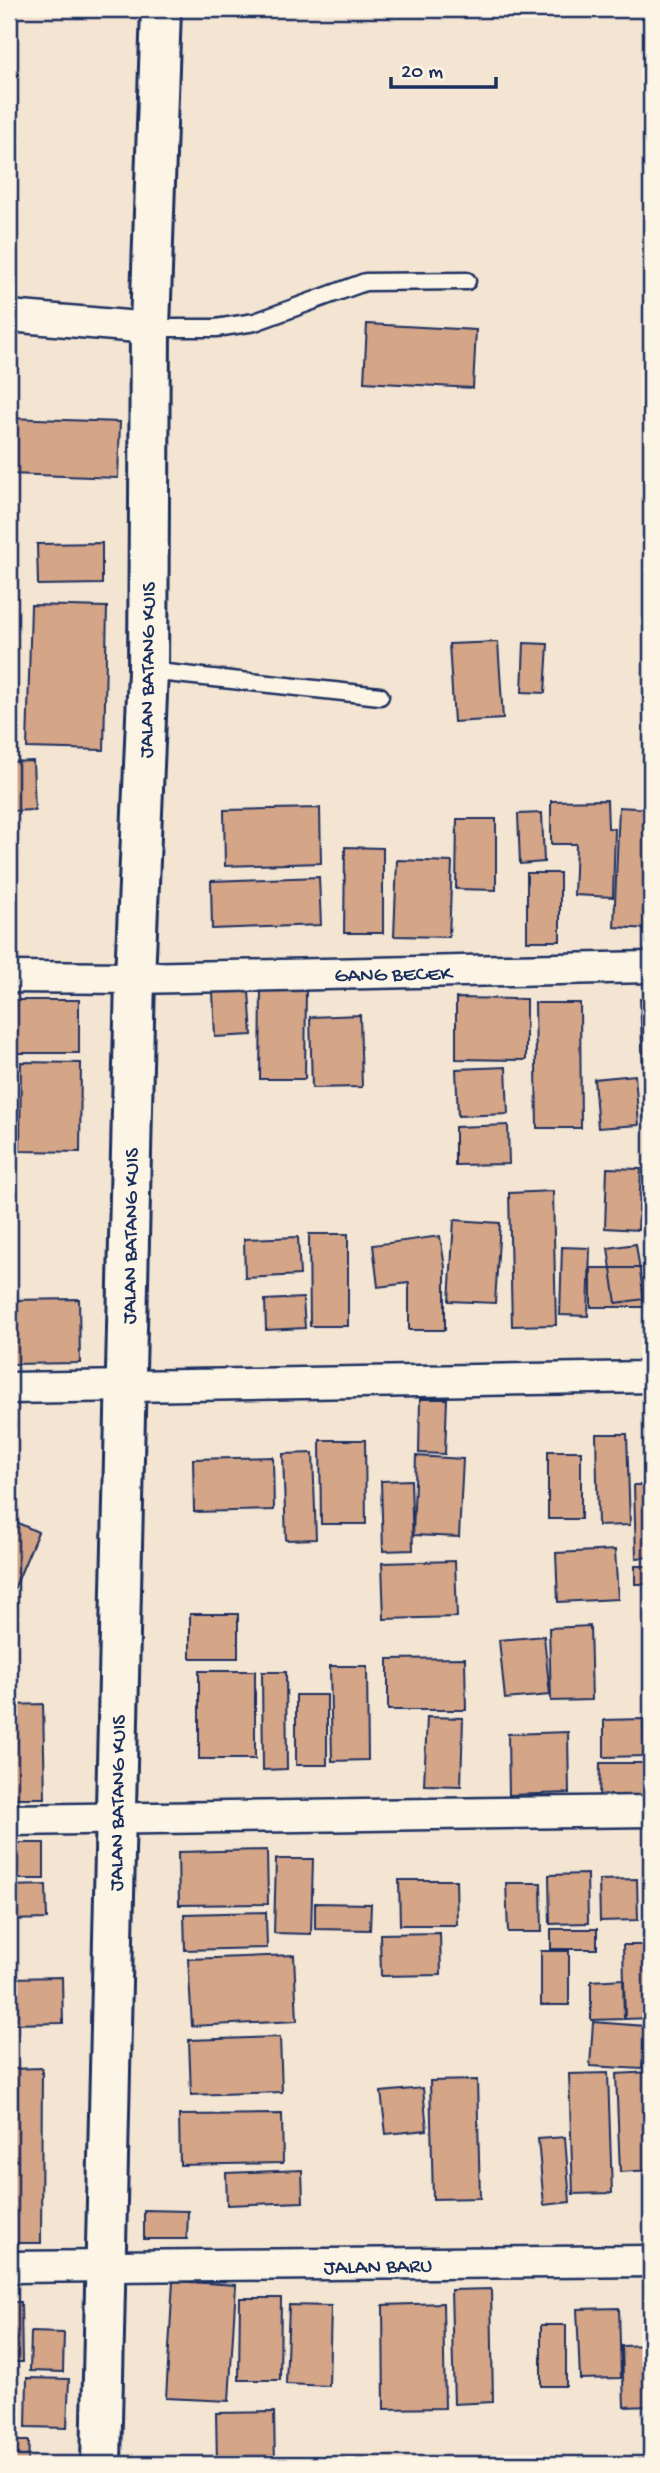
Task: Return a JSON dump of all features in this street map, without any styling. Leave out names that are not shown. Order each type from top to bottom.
[{"type":"main road","name":"JALAN BATANG KUIS","points":[[101,2464],[135,978],[148,671],[150,328],[162,9]]},
{"type":"street","points":[[9,316],[150,328]]},
{"type":"street","name":"GANG BECEK","points":[[9,977],[135,978],[651,967]]},
{"type":"street","points":[[9,1388],[651,1377]]},
{"type":"street","points":[[9,1820],[651,1811]]},
{"type":"street","name":"JALAN BARU","points":[[9,2267],[105,2269],[651,2261]]},
{"type":"lane","points":[[150,328],[216,328],[255,322],[365,282],[467,281]]},
{"type":"lane","points":[[148,671],[380,695]]},
{"type":"building","points":[[367,324],[476,330],[473,388],[364,382]]},
{"type":"building","points":[[9,418],[120,422],[118,478],[9,474]]},
{"type":"building","points":[[102,543],[102,584],[38,585],[37,544]]},
{"type":"building","points":[[31,605],[107,607],[104,750],[27,748]]},
{"type":"building","points":[[498,642],[503,719],[454,722],[449,644]]},
{"type":"building","points":[[524,643],[548,644],[545,693],[522,692]]},
{"type":"building","points":[[33,761],[35,810],[9,811],[9,762]]},
{"type":"building","points":[[607,800],[608,828],[615,829],[613,897],[574,895],[576,844],[551,844],[551,801]]},
{"type":"building","points":[[619,807],[651,809],[651,929],[614,927]]},
{"type":"building","points":[[320,808],[321,863],[225,866],[224,810]]},
{"type":"building","points":[[542,813],[544,862],[520,864],[518,814]]},
{"type":"building","points":[[457,819],[496,819],[496,890],[456,889]]},
{"type":"building","points":[[345,847],[383,848],[383,933],[344,933]]},
{"type":"building","points":[[397,860],[452,862],[449,937],[394,936]]},
{"type":"building","points":[[527,873],[560,873],[560,941],[527,941]]},
{"type":"building","points":[[319,877],[321,925],[212,929],[211,881]]},
{"type":"building","points":[[261,989],[306,989],[305,1079],[260,1079]]},
{"type":"building","points":[[249,991],[252,1035],[215,1037],[213,992]]},
{"type":"building","points":[[456,998],[526,999],[526,1060],[456,1059]]},
{"type":"building","points":[[651,998],[651,1118],[645,1118],[640,999]]},
{"type":"building","points":[[9,1000],[79,1000],[79,1053],[9,1053]]},
{"type":"building","points":[[535,1003],[580,1003],[581,1128],[537,1128]]},
{"type":"building","points":[[360,1015],[362,1087],[312,1088],[310,1017]]},
{"type":"building","points":[[21,1062],[81,1063],[80,1152],[20,1151]]},
{"type":"building","points":[[506,1067],[508,1114],[458,1116],[456,1069]]},
{"type":"building","points":[[635,1075],[639,1125],[598,1128],[594,1079]]},
{"type":"building","points":[[508,1125],[509,1164],[455,1165],[455,1127]]},
{"type":"building","points":[[607,1168],[641,1169],[638,1230],[605,1228]]},
{"type":"building","points":[[553,1191],[556,1325],[512,1326],[509,1193]]},
{"type":"building","points":[[647,1212],[651,1212],[651,1309],[649,1309]]},
{"type":"building","points":[[454,1220],[500,1223],[495,1303],[449,1301]]},
{"type":"building","points":[[309,1234],[348,1234],[348,1326],[310,1326]]},
{"type":"building","points":[[440,1236],[445,1267],[445,1330],[409,1330],[409,1283],[378,1287],[373,1245]]},
{"type":"building","points":[[298,1237],[300,1275],[245,1278],[244,1239]]},
{"type":"building","points":[[636,1244],[644,1299],[616,1303],[608,1248]]},
{"type":"building","points":[[562,1247],[590,1248],[588,1316],[560,1315]]},
{"type":"building","points":[[591,1268],[651,1268],[651,1307],[591,1307]]},
{"type":"building","points":[[303,1298],[305,1328],[266,1330],[265,1300]]},
{"type":"building","points":[[79,1299],[80,1363],[9,1364],[9,1300]]},
{"type":"building","points":[[420,1399],[447,1399],[445,1454],[419,1453]]},
{"type":"building","points":[[596,1434],[627,1434],[630,1525],[598,1526]]},
{"type":"building","points":[[320,1440],[365,1440],[366,1524],[321,1524]]},
{"type":"building","points":[[548,1451],[581,1451],[581,1519],[548,1519]]},
{"type":"building","points":[[313,1453],[316,1539],[286,1540],[283,1454]]},
{"type":"building","points":[[416,1456],[463,1459],[459,1537],[413,1535]]},
{"type":"building","points":[[273,1457],[274,1510],[194,1512],[193,1459]]},
{"type":"building","points":[[411,1480],[413,1550],[383,1551],[381,1481]]},
{"type":"building","points":[[634,1485],[651,1485],[651,1557],[636,1558]]},
{"type":"building","points":[[9,1519],[38,1532],[9,1601]]},
{"type":"building","points":[[615,1550],[618,1599],[558,1602],[556,1553]]},
{"type":"building","points":[[455,1561],[457,1617],[384,1619],[382,1563]]},
{"type":"building","points":[[635,1566],[651,1566],[651,1584],[635,1584]]},
{"type":"building","points":[[190,1614],[238,1614],[238,1658],[190,1658]]},
{"type":"building","points":[[590,1626],[592,1700],[551,1701],[549,1628]]},
{"type":"building","points":[[544,1636],[550,1695],[505,1699],[499,1640]]},
{"type":"building","points":[[649,1636],[651,1636],[649,1697]]},
{"type":"building","points":[[465,1658],[466,1710],[388,1710],[388,1659]]},
{"type":"building","points":[[330,1666],[367,1666],[368,1760],[332,1761]]},
{"type":"building","points":[[199,1671],[255,1671],[255,1759],[199,1759]]},
{"type":"building","points":[[262,1672],[286,1672],[287,1769],[263,1770]]},
{"type":"building","points":[[296,1695],[327,1695],[327,1765],[296,1765]]},
{"type":"building","points":[[43,1704],[45,1798],[9,1798],[9,1705]]},
{"type":"building","points":[[427,1717],[463,1718],[461,1786],[424,1785]]},
{"type":"building","points":[[643,1719],[644,1756],[604,1757],[604,1720]]},
{"type":"building","points":[[568,1732],[569,1793],[509,1795],[508,1734]]},
{"type":"building","points":[[600,1763],[649,1763],[649,1801],[599,1801]]},
{"type":"building","points":[[9,1843],[44,1843],[44,1879],[9,1879]]},
{"type":"building","points":[[267,1850],[268,1904],[179,1905],[178,1852]]},
{"type":"building","points":[[276,1859],[313,1859],[311,1934],[274,1933]]},
{"type":"building","points":[[587,1874],[588,1923],[550,1924],[549,1875]]},
{"type":"building","points":[[637,1879],[638,1920],[600,1921],[599,1880]]},
{"type":"building","points":[[399,1880],[456,1880],[457,1925],[400,1925]]},
{"type":"building","points":[[506,1883],[541,1883],[542,1932],[508,1932]]},
{"type":"building","points":[[46,1885],[47,1919],[9,1920],[9,1886]]},
{"type":"building","points":[[315,1903],[371,1904],[370,1930],[315,1929]]},
{"type":"building","points":[[266,1912],[267,1948],[185,1950],[184,1914]]},
{"type":"building","points":[[551,1929],[597,1929],[597,1949],[551,1949]]},
{"type":"building","points":[[440,1933],[441,1975],[381,1976],[380,1934]]},
{"type":"building","points":[[623,1945],[649,1945],[651,2018],[625,2019]]},
{"type":"building","points":[[541,1951],[569,1951],[569,2005],[541,2005]]},
{"type":"building","points":[[294,1955],[297,2021],[192,2026],[188,1959]]},
{"type":"building","points":[[62,1977],[63,2023],[9,2024],[9,1978]]},
{"type":"building","points":[[623,1979],[624,2019],[591,2020],[591,1981]]},
{"type":"building","points":[[593,2022],[645,2026],[642,2069],[590,2066]]},
{"type":"building","points":[[280,2037],[282,2092],[191,2095],[189,2040]]},
{"type":"building","points":[[42,2068],[41,2243],[9,2243],[9,2069]]},
{"type":"building","points":[[651,2072],[651,2170],[620,2172],[616,2074]]},
{"type":"building","points":[[608,2073],[612,2193],[573,2194],[569,2074]]},
{"type":"building","points":[[477,2080],[480,2198],[433,2199],[430,2081]]},
{"type":"building","points":[[423,2088],[427,2130],[386,2134],[381,2092]]},
{"type":"building","points":[[282,2114],[283,2163],[180,2165],[179,2115]]},
{"type":"building","points":[[565,2137],[570,2202],[544,2205],[538,2139]]},
{"type":"building","points":[[302,2170],[303,2202],[227,2205],[226,2173]]},
{"type":"building","points":[[144,2210],[188,2211],[187,2239],[144,2239]]},
{"type":"building","points":[[173,2281],[236,2285],[229,2401],[166,2398]]},
{"type":"building","points":[[491,2289],[493,2402],[454,2404],[451,2290]]},
{"type":"building","points":[[240,2298],[281,2298],[280,2380],[239,2380]]},
{"type":"building","points":[[9,2302],[21,2302],[22,2362],[9,2362]]},
{"type":"building","points":[[443,2303],[445,2408],[384,2409],[383,2305]]},
{"type":"building","points":[[289,2305],[331,2306],[329,2386],[286,2384]]},
{"type":"building","points":[[619,2308],[621,2378],[580,2379],[577,2309]]},
{"type":"building","points":[[541,2325],[566,2325],[566,2386],[541,2386]]},
{"type":"building","points":[[31,2332],[64,2333],[63,2372],[30,2371]]},
{"type":"building","points":[[651,2345],[651,2406],[624,2407],[622,2346]]},
{"type":"building","points":[[27,2378],[69,2379],[67,2428],[26,2427]]},
{"type":"building","points":[[11,2379],[11,2419],[9,2419]]},
{"type":"building","points":[[274,2412],[275,2464],[217,2464],[216,2413]]},
{"type":"building","points":[[9,2441],[29,2441],[28,2464],[9,2464]]}]
